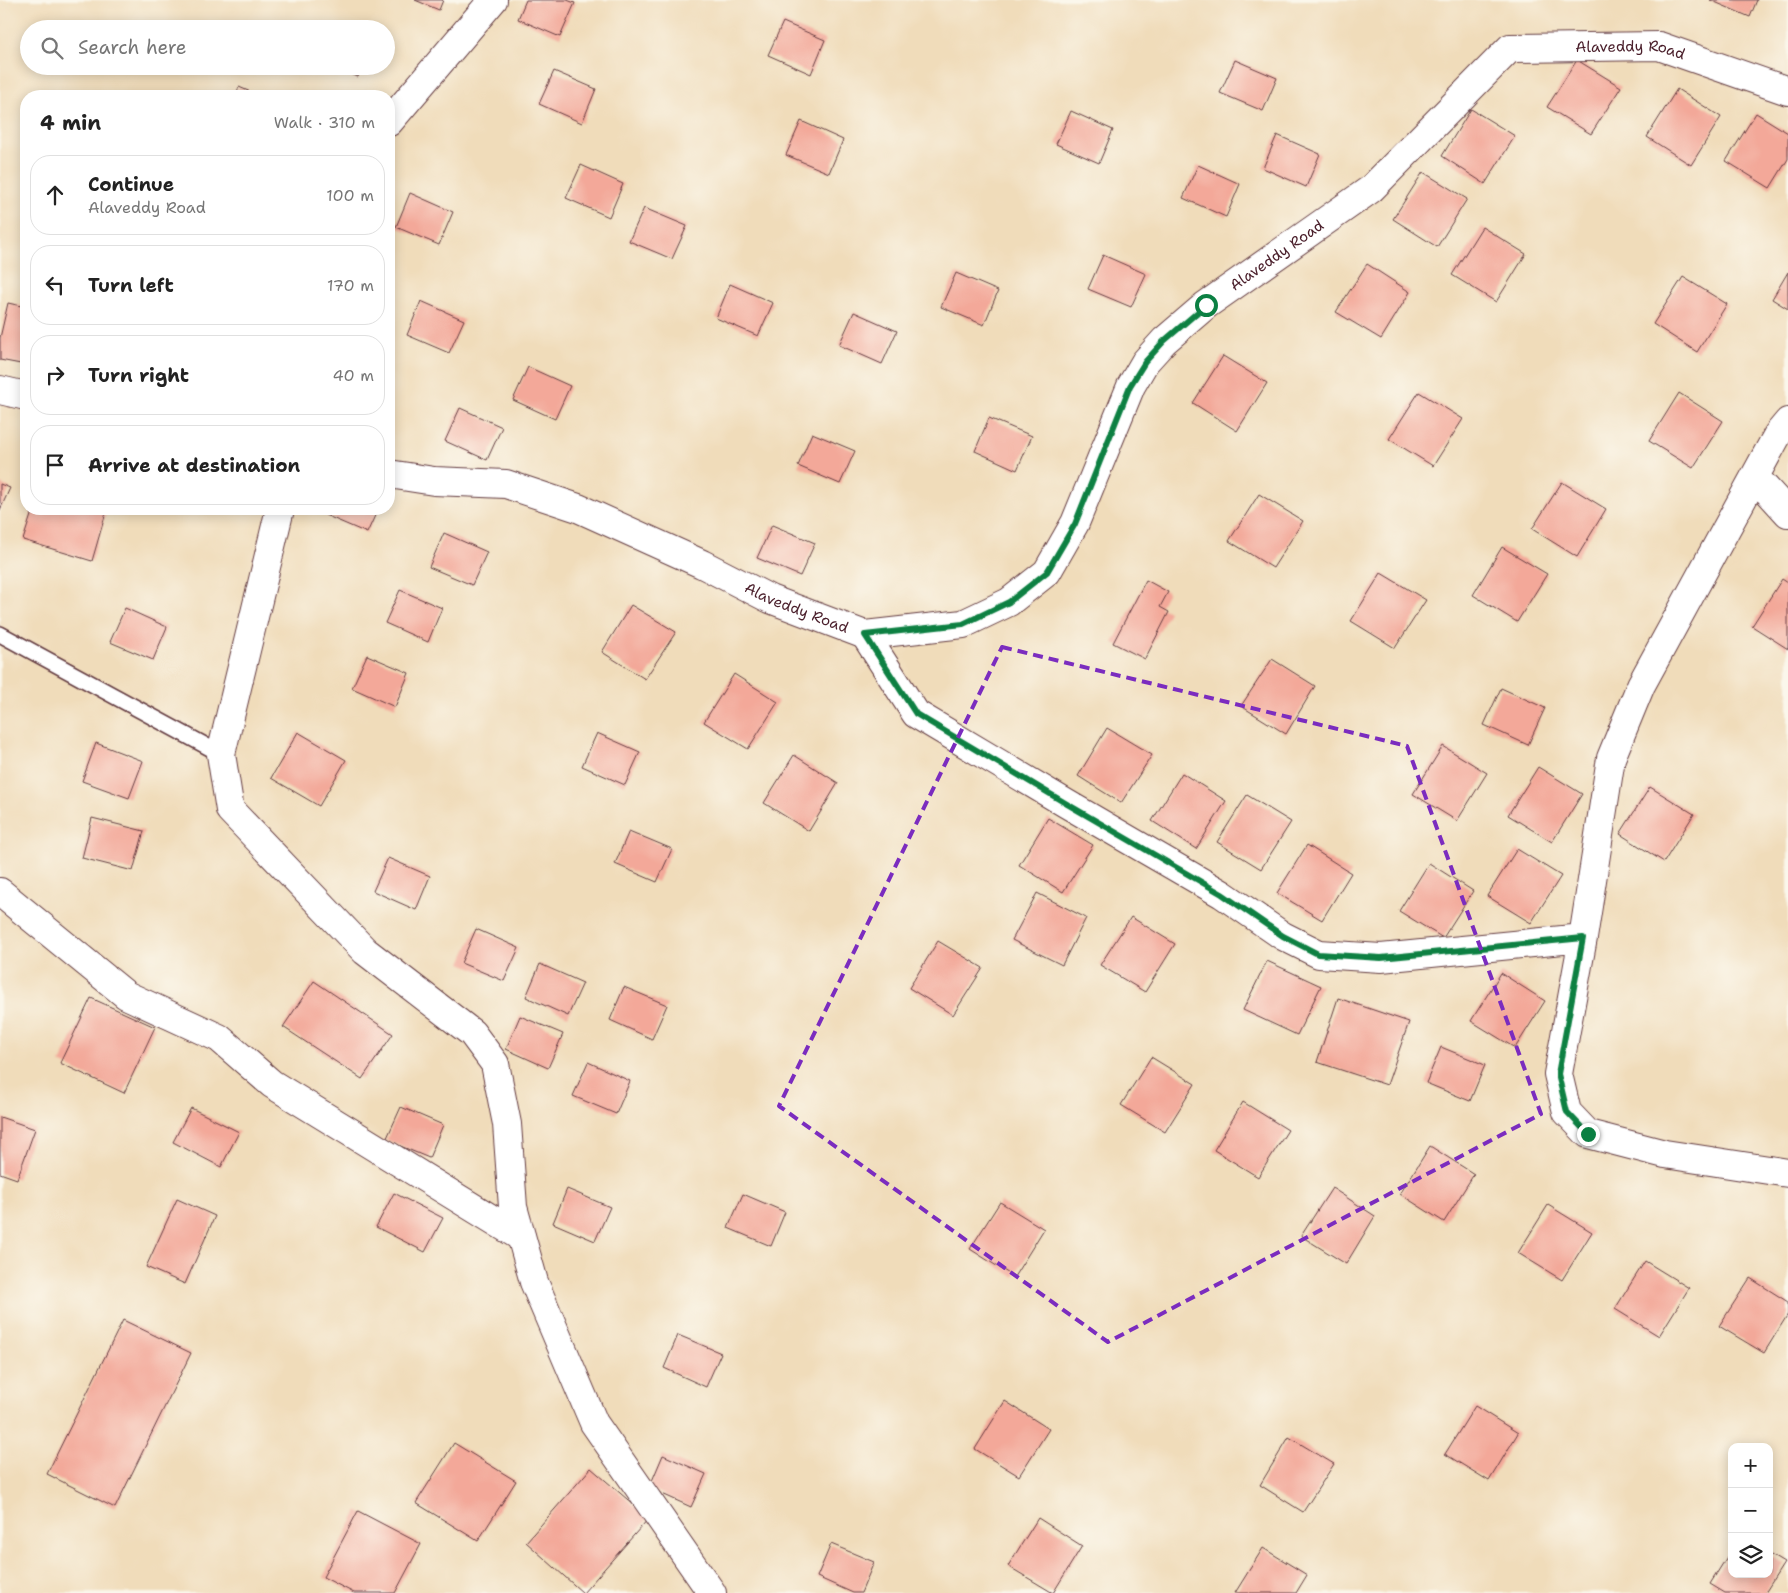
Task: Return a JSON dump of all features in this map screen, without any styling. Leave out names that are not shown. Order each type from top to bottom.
[{"type":"street","points":[[395,115],[493,0]]},
{"type":"street","name":"Alaveddy Road","points":[[395,475],[434,481],[506,484],[578,508],[702,564],[770,599],[865,635],[963,624],[1009,602],[1047,572],[1075,524],[1130,386],[1145,362],[1164,341],[1206,305],[1371,189],[1510,48],[1659,46],[1788,91]]},
{"type":"street","points":[[0,390],[20,395]]},
{"type":"street","points":[[1788,422],[1778,434],[1640,685],[1611,758],[1583,938],[1558,1074],[1567,1112],[1588,1134],[1665,1154],[1788,1173]]},
{"type":"street","points":[[1755,477],[1788,513]]},
{"type":"street","points":[[279,515],[221,754],[230,810],[365,951],[472,1033],[495,1064],[507,1124],[513,1208],[534,1282],[594,1422],[712,1593]]},
{"type":"street","points":[[865,635],[916,714],[1222,894],[1283,936],[1318,954],[1381,958],[1583,938]]},
{"type":"street","points":[[0,892],[126,994],[219,1038],[272,1084],[521,1237]]},
{"type":"lane","points":[[0,634],[221,754]]},
{"type":"highlighted area","points":[[1002,647],[1407,746],[1541,1114],[1108,1342],[779,1106]]},
{"type":"building","points":[[415,0],[443,0],[439,10]]},
{"type":"building","points":[[526,0],[567,0],[575,3],[560,37],[518,19]]},
{"type":"building","points":[[1710,0],[1757,0],[1750,17]]},
{"type":"building","points":[[783,22],[825,40],[811,74],[768,55]]},
{"type":"building","points":[[1235,60],[1277,78],[1263,111],[1220,93]]},
{"type":"building","points":[[1577,60],[1621,87],[1591,134],[1547,107]]},
{"type":"building","points":[[554,71],[596,89],[582,123],[539,104]]},
{"type":"building","points":[[1677,89],[1721,117],[1691,165],[1647,137]]},
{"type":"building","points":[[1471,109],[1515,136],[1485,184],[1442,156]]},
{"type":"building","points":[[1071,111],[1113,130],[1099,163],[1056,144]]},
{"type":"building","points":[[1756,113],[1788,133],[1788,159],[1770,188],[1726,161]]},
{"type":"building","points":[[801,121],[843,140],[829,173],[786,155]]},
{"type":"building","points":[[1277,135],[1320,154],[1306,187],[1263,168]]},
{"type":"building","points":[[581,165],[623,184],[609,217],[566,198]]},
{"type":"building","points":[[1198,165],[1240,184],[1226,217],[1183,198]]},
{"type":"building","points":[[1423,172],[1467,199],[1437,247],[1393,219]]},
{"type":"building","points":[[410,193],[453,212],[439,245],[396,227]]},
{"type":"building","points":[[644,208],[687,226],[672,259],[629,241]]},
{"type":"building","points":[[1482,227],[1526,254],[1496,302],[1452,275]]},
{"type":"building","points":[[1103,255],[1146,274],[1131,307],[1088,289]]},
{"type":"building","points":[[1367,264],[1410,292],[1381,339],[1336,312]]},
{"type":"building","points":[[1788,272],[1788,309],[1772,299]]},
{"type":"building","points":[[956,273],[998,291],[984,325],[941,307]]},
{"type":"building","points":[[1683,277],[1727,304],[1697,352],[1653,324]]},
{"type":"building","points":[[730,284],[773,303],[758,336],[716,318]]},
{"type":"building","points":[[421,301],[464,320],[449,353],[407,335]]},
{"type":"building","points":[[8,303],[20,306],[20,364],[0,360],[0,338]]},
{"type":"building","points":[[854,312],[897,331],[882,364],[839,345]]},
{"type":"building","points":[[1223,356],[1267,383],[1237,431],[1193,403]]},
{"type":"building","points":[[528,367],[570,386],[555,419],[513,400]]},
{"type":"building","points":[[1419,392],[1463,419],[1433,466],[1389,439]]},
{"type":"building","points":[[1679,393],[1723,421],[1693,468],[1649,441]]},
{"type":"building","points":[[460,408],[502,427],[487,460],[445,441]]},
{"type":"building","points":[[989,418],[1032,436],[1017,470],[975,451]]},
{"type":"building","points":[[812,433],[855,451],[840,484],[798,466]]},
{"type":"building","points":[[1562,482],[1606,509],[1577,557],[1532,529]]},
{"type":"building","points":[[0,484],[10,488],[0,510]]},
{"type":"building","points":[[1259,494],[1303,521],[1273,568],[1229,541]]},
{"type":"building","points":[[31,515],[105,515],[92,561],[23,540]]},
{"type":"building","points":[[325,515],[375,515],[367,533]]},
{"type":"building","points":[[772,525],[815,543],[800,576],[757,558]]},
{"type":"building","points":[[444,533],[487,552],[472,585],[429,567]]},
{"type":"building","points":[[1502,547],[1547,574],[1517,622],[1473,595]]},
{"type":"building","points":[[1381,573],[1426,600],[1395,648],[1351,621]]},
{"type":"building","points":[[1782,579],[1788,583],[1788,649],[1752,626]]},
{"type":"building","points":[[1146,580],[1168,592],[1160,607],[1169,612],[1145,659],[1113,643]]},
{"type":"building","points":[[400,590],[442,608],[428,642],[385,623]]},
{"type":"building","points":[[631,605],[676,632],[645,679],[602,652]]},
{"type":"building","points":[[125,608],[167,627],[153,660],[110,642]]},
{"type":"building","points":[[367,655],[409,673],[395,707],[352,688]]},
{"type":"building","points":[[1272,659],[1315,686],[1286,734],[1241,706]]},
{"type":"building","points":[[734,674],[778,702],[748,749],[704,722]]},
{"type":"building","points":[[1501,688],[1545,708],[1528,745],[1484,725]]},
{"type":"building","points":[[1107,728],[1152,755],[1121,803],[1078,776]]},
{"type":"building","points":[[298,732],[346,760],[319,806],[271,778]]},
{"type":"building","points":[[597,733],[640,752],[625,785],[582,766]]},
{"type":"building","points":[[96,743],[143,761],[129,798],[82,781]]},
{"type":"building","points":[[1443,746],[1487,773],[1457,821],[1413,794]]},
{"type":"building","points":[[794,755],[838,783],[809,831],[764,803]]},
{"type":"building","points":[[1538,767],[1582,794],[1552,842],[1508,815]]},
{"type":"building","points":[[1182,773],[1226,801],[1196,849],[1152,821]]},
{"type":"building","points":[[1650,787],[1694,814],[1664,862],[1620,834]]},
{"type":"building","points":[[1247,795],[1291,822],[1261,869],[1217,842]]},
{"type":"building","points":[[92,818],[144,831],[133,871],[82,858]]},
{"type":"building","points":[[1048,818],[1093,845],[1063,892],[1019,865]]},
{"type":"building","points":[[629,831],[672,849],[657,882],[615,864]]},
{"type":"building","points":[[1307,845],[1351,873],[1322,920],[1277,893]]},
{"type":"building","points":[[1517,849],[1561,876],[1531,923],[1487,896]]},
{"type":"building","points":[[388,858],[430,876],[416,910],[373,891]]},
{"type":"building","points":[[1429,863],[1473,891],[1443,938],[1399,911]]},
{"type":"building","points":[[1037,893],[1086,918],[1062,965],[1012,940]]},
{"type":"building","points":[[1131,917],[1175,944],[1145,992],[1100,965]]},
{"type":"building","points":[[476,929],[519,948],[504,981],[461,963]]},
{"type":"building","points":[[938,941],[983,968],[953,1015],[909,988]]},
{"type":"building","points":[[1267,961],[1321,986],[1297,1035],[1243,1010]]},
{"type":"building","points":[[540,964],[583,983],[568,1016],[526,997]]},
{"type":"building","points":[[1501,973],[1545,1001],[1515,1048],[1471,1021]]},
{"type":"building","points":[[314,981],[393,1034],[362,1079],[283,1027]]},
{"type":"building","points":[[624,987],[667,1005],[652,1039],[610,1020]]},
{"type":"building","points":[[91,998],[155,1027],[124,1093],[60,1063]]},
{"type":"building","points":[[1338,998],[1409,1022],[1387,1085],[1317,1062]]},
{"type":"building","points":[[520,1016],[563,1034],[548,1068],[506,1049]]},
{"type":"building","points":[[1441,1047],[1485,1065],[1470,1101],[1426,1083]]},
{"type":"building","points":[[1151,1057],[1195,1084],[1165,1132],[1121,1105]]},
{"type":"building","points":[[588,1062],[630,1081],[616,1114],[573,1096]]},
{"type":"building","points":[[1243,1102],[1288,1130],[1258,1177],[1214,1150]]},
{"type":"building","points":[[401,1107],[443,1125],[429,1158],[386,1140]]},
{"type":"building","points":[[191,1108],[239,1132],[221,1167],[173,1142]]},
{"type":"building","points":[[0,1117],[35,1129],[17,1179],[0,1173]]},
{"type":"building","points":[[1430,1146],[1474,1174],[1444,1222],[1400,1194]]},
{"type":"building","points":[[1332,1188],[1375,1216],[1346,1264],[1301,1236]]},
{"type":"building","points":[[567,1189],[610,1207],[595,1241],[553,1223]]},
{"type":"building","points":[[394,1193],[443,1218],[425,1252],[376,1227]]},
{"type":"building","points":[[743,1194],[785,1212],[771,1246],[728,1228]]},
{"type":"building","points":[[177,1199],[215,1216],[185,1284],[146,1267]]},
{"type":"building","points":[[1000,1202],[1044,1229],[1014,1277],[970,1249]]},
{"type":"building","points":[[1548,1205],[1592,1232],[1562,1280],[1518,1253]]},
{"type":"building","points":[[1645,1261],[1689,1288],[1659,1336],[1615,1309]]},
{"type":"building","points":[[1750,1278],[1788,1302],[1788,1314],[1764,1353],[1719,1326]]},
{"type":"building","points":[[123,1320],[191,1353],[115,1508],[47,1474]]},
{"type":"building","points":[[678,1335],[721,1353],[706,1387],[664,1368]]},
{"type":"building","points":[[1005,1401],[1049,1429],[1019,1476],[975,1449]]},
{"type":"building","points":[[1475,1406],[1518,1433],[1489,1481],[1445,1454]]},
{"type":"building","points":[[1289,1437],[1334,1464],[1303,1512],[1260,1485]]},
{"type":"building","points":[[454,1443],[516,1481],[478,1541],[416,1503]]},
{"type":"building","points":[[663,1455],[706,1474],[691,1507],[649,1488]]},
{"type":"building","points":[[591,1468],[649,1518],[583,1593],[526,1542]]},
{"type":"building","points":[[358,1511],[421,1544],[395,1593],[354,1593],[323,1577]]},
{"type":"building","points":[[1038,1518],[1082,1546],[1053,1593],[1008,1566]]},
{"type":"building","points":[[831,1544],[874,1562],[861,1593],[853,1593],[817,1577]]},
{"type":"building","points":[[1263,1548],[1307,1575],[1296,1593],[1235,1593]]},
{"type":"building","points":[[1728,1555],[1728,1578],[1773,1578],[1773,1556],[1784,1563],[1765,1593],[1725,1593],[1710,1584]]},
{"type":"route","points":[[1206,305],[1164,341],[1145,362],[1130,386],[1075,524],[1047,572],[1009,602],[963,624],[865,635],[916,714],[1222,894],[1283,936],[1318,954],[1381,958],[1583,938],[1558,1074],[1567,1112],[1588,1134]]}]
